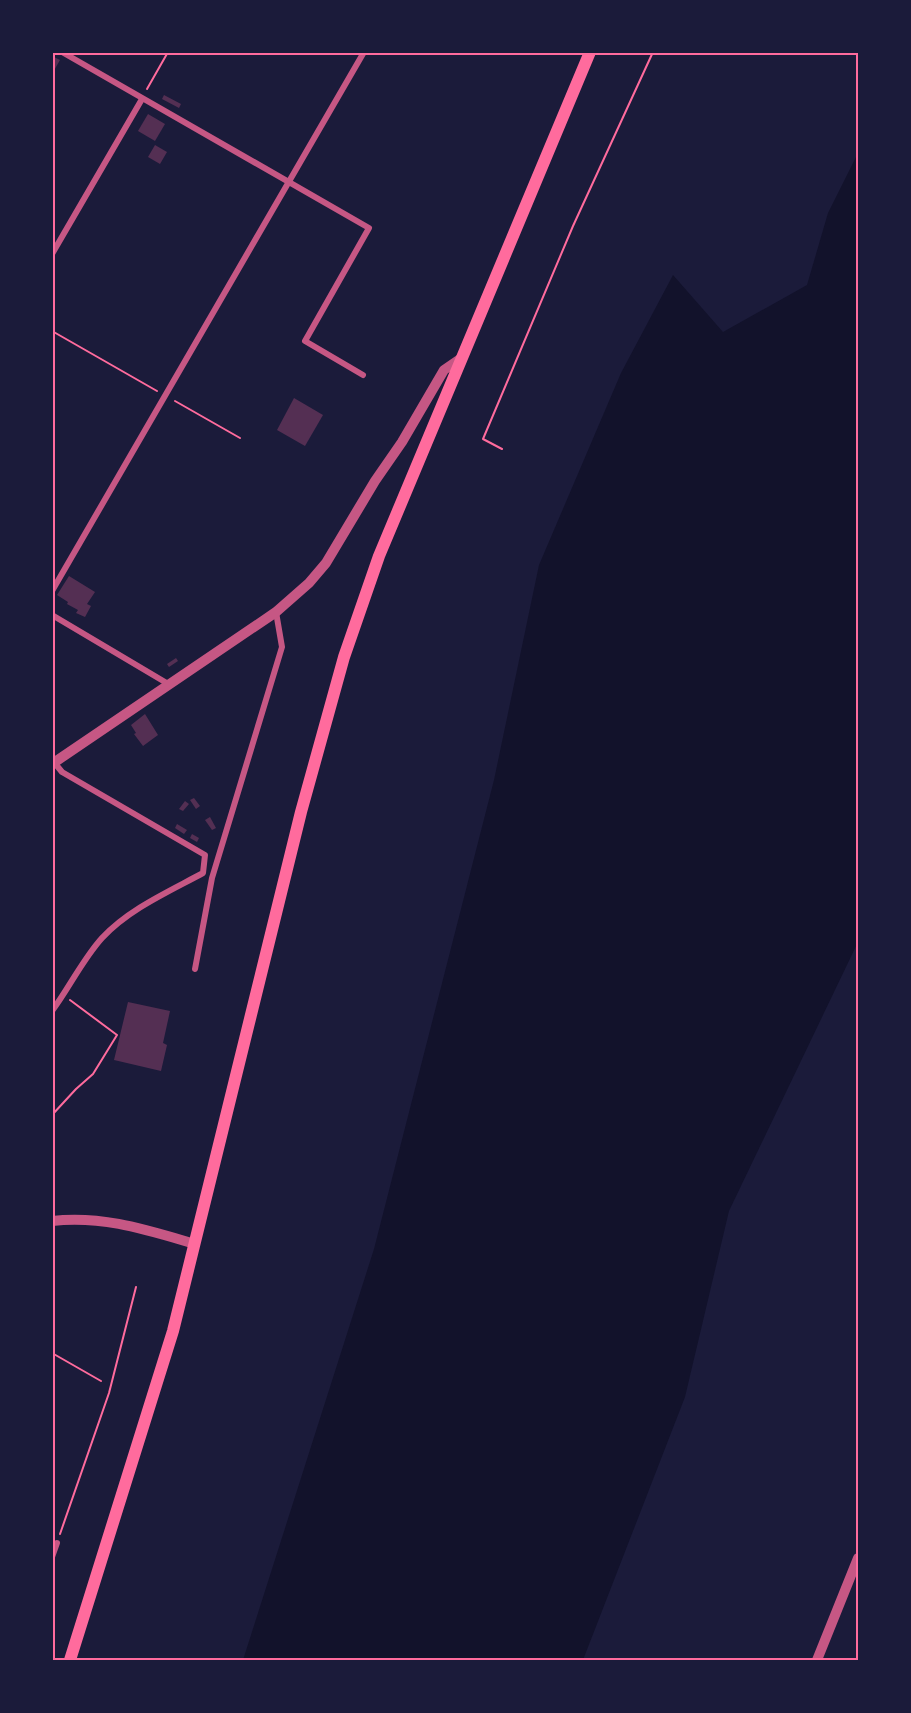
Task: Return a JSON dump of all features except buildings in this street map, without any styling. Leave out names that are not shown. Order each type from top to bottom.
[{"type":"main road","points":[[70,1660],[159,1383],[298,822],[344,657],[379,556],[590,52]]},
{"type":"street","points":[[62,52],[369,228],[305,341],[363,375]]},
{"type":"street","points":[[52,591],[364,52]]},
{"type":"street","points":[[52,254],[142,99]]},
{"type":"street","points":[[52,1011],[101,939],[118,923],[145,905],[203,873],[205,855],[62,772],[53,762],[276,612],[309,583],[326,563],[444,370],[460,359]]},
{"type":"street","points":[[195,969],[212,878],[282,647],[276,612]]},
{"type":"street","points":[[52,615],[170,685]]},
{"type":"street","points":[[52,1221],[108,1221],[195,1244]]},
{"type":"street","points":[[52,1557],[57,1543]]},
{"type":"street","points":[[818,1660],[858,1558]]},
{"type":"path","points":[[142,99],[168,52]]},
{"type":"path","points":[[502,449],[483,439],[573,226],[653,52]]},
{"type":"path","points":[[52,332],[240,438]]},
{"type":"path","points":[[52,1116],[93,1074],[117,1035],[64,996]]},
{"type":"path","points":[[57,1543],[109,1393],[136,1287]]},
{"type":"path","points":[[52,1353],[101,1381]]},
{"type":"shaded area","points":[[858,153],[858,942],[729,1211],[685,1397],[583,1660],[243,1660],[374,1249],[494,780],[539,565],[621,373],[673,275],[723,332],[807,285],[828,213]]}]
